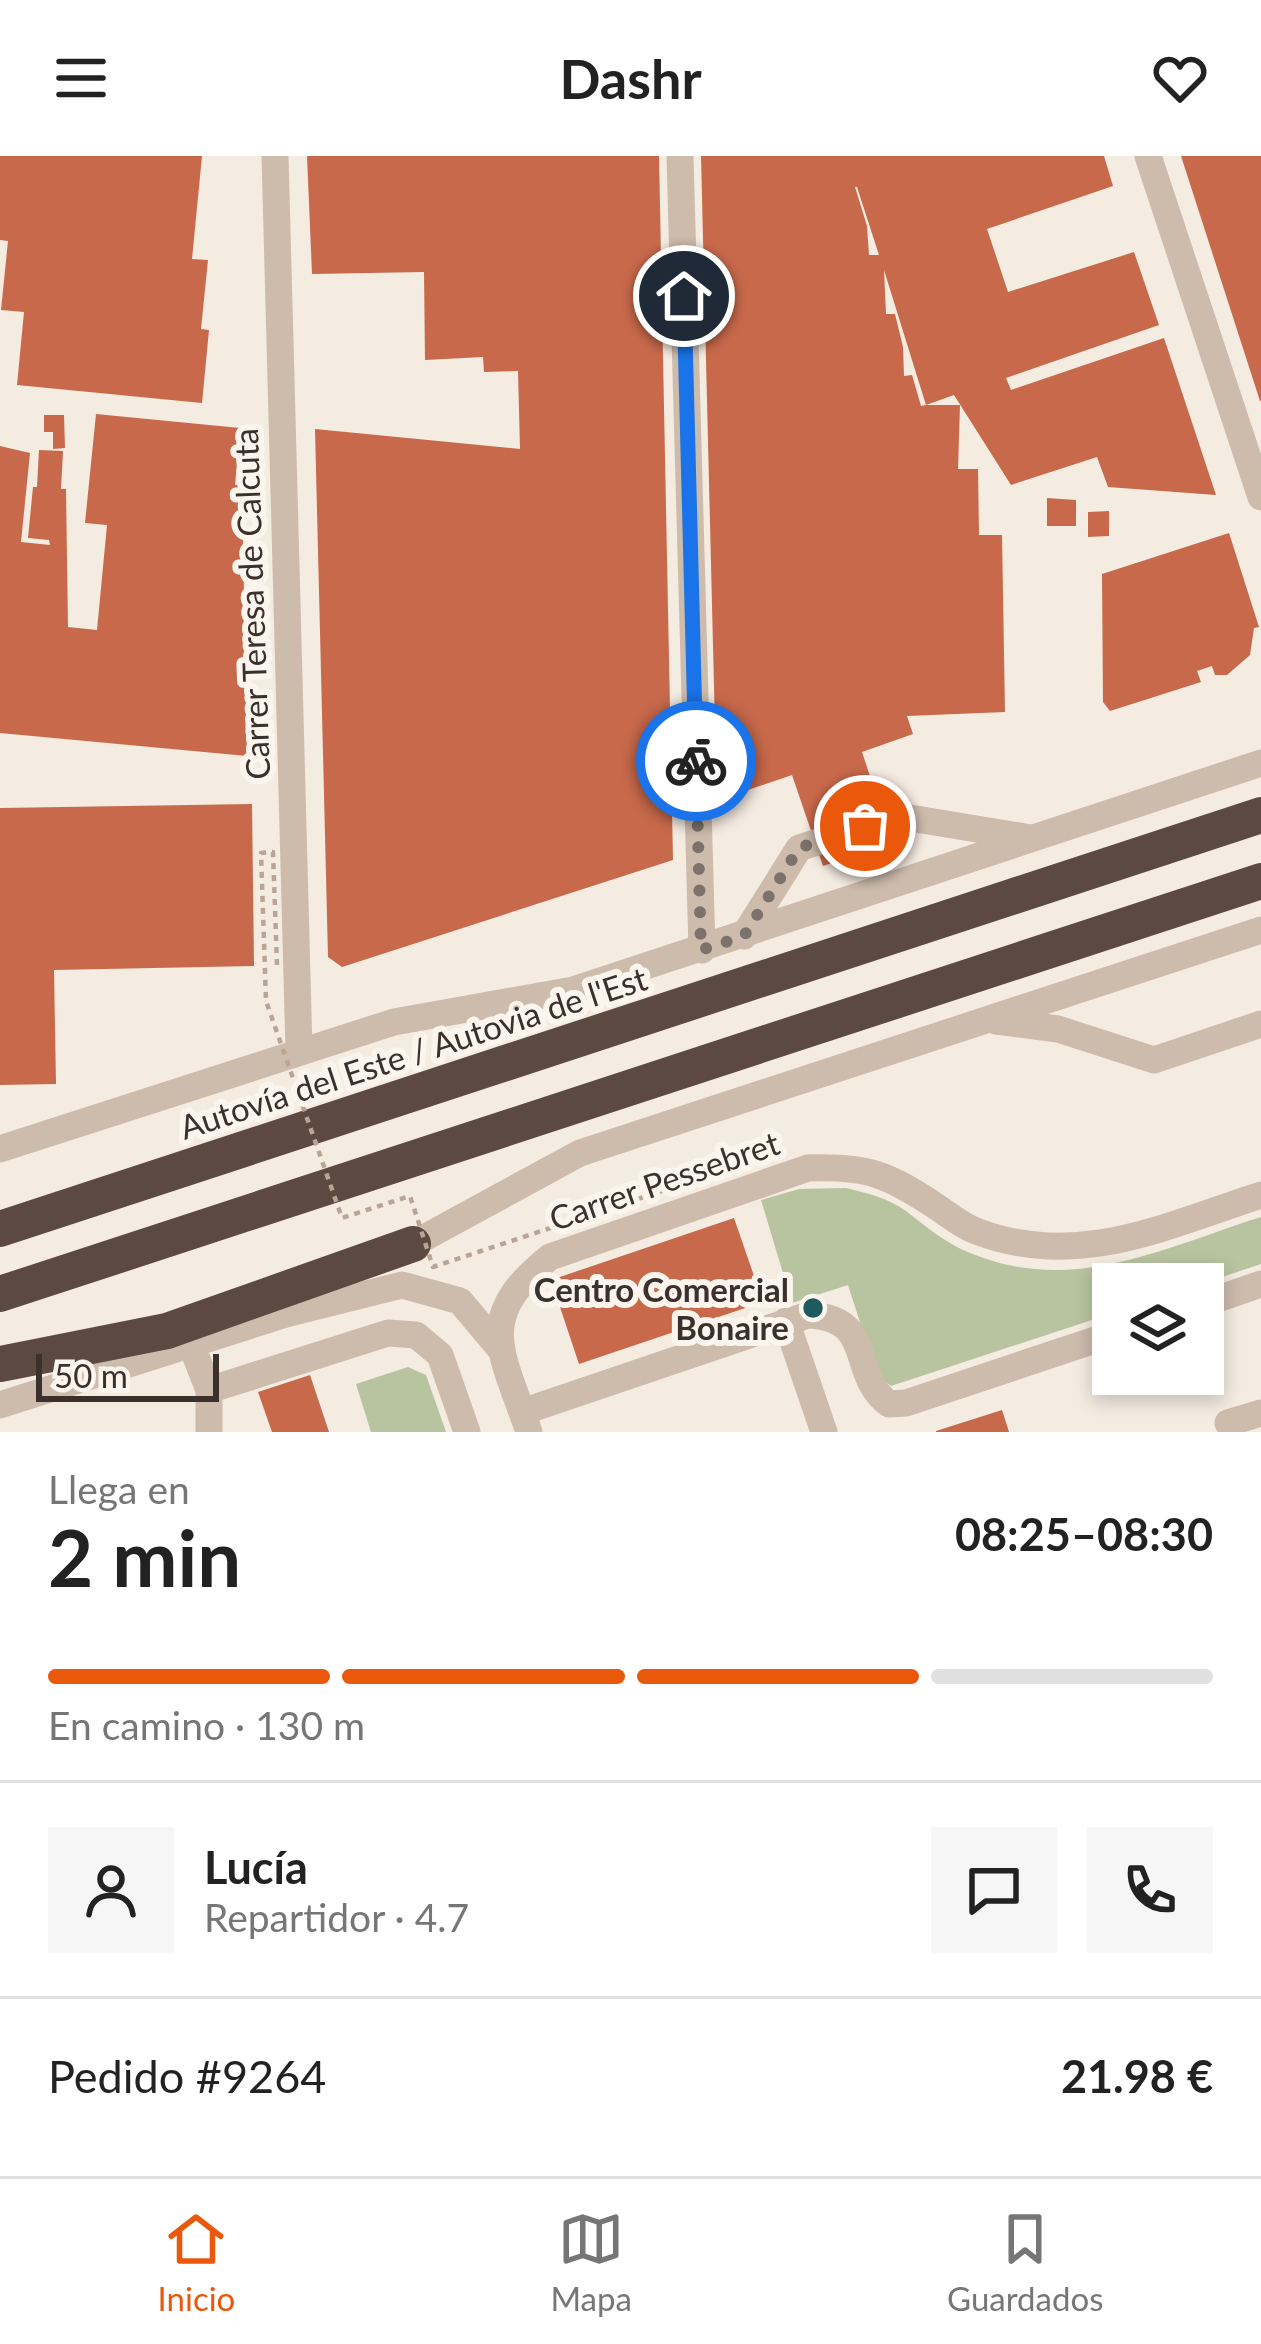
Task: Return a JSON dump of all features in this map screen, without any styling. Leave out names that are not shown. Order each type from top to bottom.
[{"type":"highway","name":"Autovía del Este / Autovia de l'Est","points":[[0,1228],[1261,815]]},
{"type":"highway","points":[[0,1294],[1261,881]]},
{"type":"highway","points":[[0,1364],[167,1331],[413,1244]]},
{"type":"street","name":"Carrer Teresa de Calcuta","points":[[275,156],[299,1051]]},
{"type":"street","points":[[680,156],[701,950]]},
{"type":"street","points":[[1148,156],[1261,497]]},
{"type":"street","points":[[0,1149],[394,1022],[572,990],[1261,763]]},
{"type":"street","points":[[744,936],[799,848],[898,816],[1036,838]]},
{"type":"street","points":[[286,1314],[580,1153],[1261,930]]},
{"type":"street","points":[[986,1020],[1058,1029],[1154,1060],[1261,1024]]},
{"type":"street","name":"Carrer Pessebret","points":[[525,1422],[502,1352],[500,1315],[520,1281],[550,1257],[808,1168],[854,1167],[896,1180],[973,1231],[1038,1249],[1106,1246],[1261,1195]]},
{"type":"street","points":[[1224,1297],[1261,1284]]},
{"type":"street","points":[[0,1405],[286,1314],[402,1285],[460,1300],[502,1352]]},
{"type":"street","points":[[525,1422],[808,1315],[829,1316],[845,1324],[856,1340],[875,1394],[889,1404],[906,1403],[1092,1341]]},
{"type":"street","points":[[786,1321],[824,1432]]},
{"type":"street","points":[[209,1390],[388,1333],[416,1335],[440,1354],[467,1432]]},
{"type":"street","points":[[191,1344],[209,1390],[209,1432]]},
{"type":"street","points":[[1228,1424],[1261,1413]]},
{"type":"path","points":[[277,965],[273,852],[261,853],[266,1001],[342,1218],[410,1196],[433,1267],[713,1174]]},
{"type":"green space","points":[[846,1188],[869,1194],[906,1211],[959,1248],[998,1263],[1037,1269],[1092,1267],[1092,1320],[891,1386],[877,1375],[848,1285],[792,1303],[761,1200],[799,1189]]},
{"type":"green space","points":[[1261,1217],[1261,1264],[1224,1276],[1224,1263],[1115,1263]]},
{"type":"green space","points":[[408,1367],[426,1375],[446,1432],[371,1432],[356,1384]]},
{"type":"building","points":[[0,156],[202,156],[192,259],[208,260],[201,329],[209,330],[202,403],[17,385],[24,312],[1,310],[8,241],[0,240]]},
{"type":"building","points":[[307,156],[659,156],[673,860],[342,967],[328,957],[315,429],[520,449],[518,371],[484,372],[483,357],[425,360],[424,272],[312,274]]},
{"type":"building","points":[[701,156],[1104,156],[1113,186],[987,229],[1008,292],[1134,252],[1159,325],[1006,378],[1011,390],[1164,338],[1216,495],[1108,487],[1097,457],[1011,485],[954,395],[926,405],[960,405],[958,469],[978,469],[979,535],[1002,535],[1005,712],[907,716],[913,734],[862,752],[892,843],[823,866],[792,775],[739,793],[719,726],[715,727]],"holes":[[[857,187],[879,255],[869,255],[867,226]],[[884,270],[926,405],[921,406],[912,375],[904,376],[895,314],[886,314]]]},
{"type":"building","points":[[1181,156],[1261,156],[1261,401],[1260,401]]},
{"type":"building","points":[[96,414],[240,428],[235,485],[242,485],[247,756],[0,733],[0,446],[30,453],[21,542],[50,545],[49,540],[28,538],[33,487],[37,487],[39,450],[63,451],[68,627],[97,630],[107,525],[85,523]]},
{"type":"building","points":[[44,415],[64,415],[65,448],[53,449],[53,432],[44,432]]},
{"type":"building","points":[[1047,498],[1076,500],[1076,526],[1047,526]]},
{"type":"building","points":[[1109,511],[1109,536],[1088,537],[1088,512]]},
{"type":"building","points":[[1229,533],[1259,627],[1254,628],[1250,655],[1227,675],[1215,675],[1212,666],[1197,671],[1201,682],[1110,711],[1103,702],[1102,574]]},
{"type":"building","points":[[252,804],[254,966],[54,970],[56,1084],[0,1085],[0,808]]},
{"type":"building","points":[[734,1218],[763,1302],[579,1364],[551,1280]]},
{"type":"building","points":[[310,1375],[329,1432],[272,1432],[258,1392]]},
{"type":"building","points":[[1002,1410],[1009,1432],[936,1432],[936,1431]]},
{"type":"way so far","points":[[696,761],[701,950],[744,936],[799,848],[865,826]]},
{"type":"place","name":"Centro Comercial Bonaire","points":[[813,1308]]},
{"type":"route","points":[[684,296],[696,761]]}]
